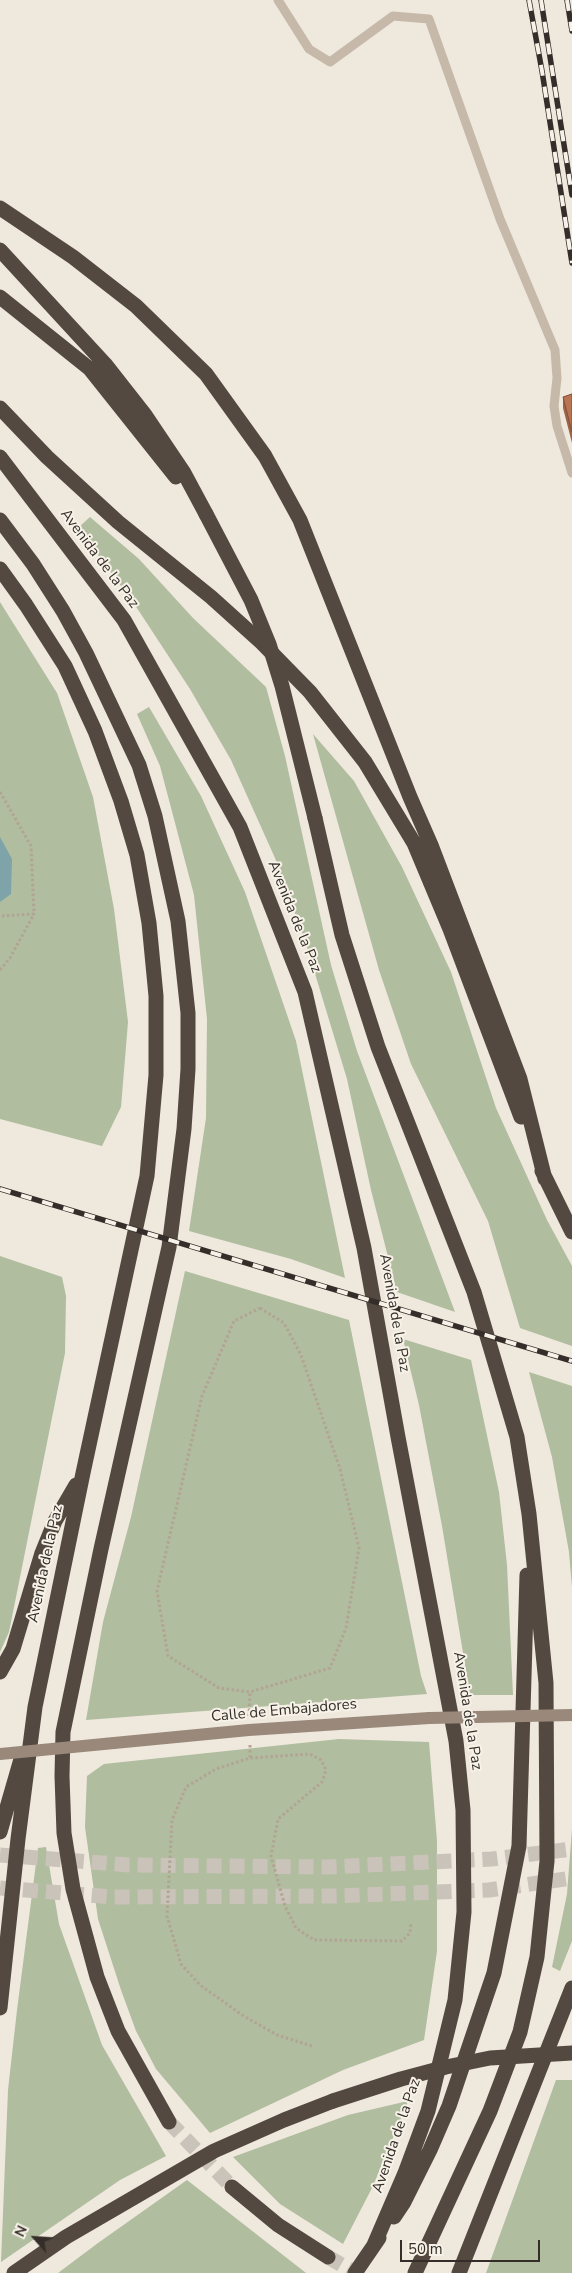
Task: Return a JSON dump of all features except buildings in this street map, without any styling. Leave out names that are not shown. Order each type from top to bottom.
[{"type":"highway","points":[[0,208],[73,257],[136,306],[206,374],[265,456],[300,520],[399,770],[431,845],[520,1079],[545,1179]]},
{"type":"highway","points":[[0,250],[105,364],[145,415],[184,473],[251,600],[269,644],[282,686],[342,935],[378,1047],[474,1292],[518,1437],[546,1684],[548,1861],[537,1956],[520,2032],[493,2102],[415,2273]]},
{"type":"highway","points":[[0,297],[90,369],[205,513]]},
{"type":"highway","points":[[0,408],[47,457],[118,522],[211,598],[262,643],[310,692],[365,762],[414,843],[450,929],[545,1179],[572,1232]]},
{"type":"highway","name":"Avenida de la Paz","points":[[0,457],[124,620],[240,828],[305,992],[364,1248],[456,1741],[463,1810],[464,1912],[455,2000],[428,2111],[405,2173],[374,2245]]},
{"type":"highway","points":[[0,520],[33,564],[63,612],[94,670],[139,765],[155,816],[178,921],[188,1014],[188,1069],[184,1129],[169,1247],[101,1549],[63,1732],[62,1776],[64,1833],[73,1889],[97,1977],[118,2031],[168,2122]]},
{"type":"highway","name":"Avenida de la Paz","points":[[0,569],[65,666],[95,730],[121,801],[136,855],[150,932],[156,996],[156,1075],[147,1176],[35,1707]]},
{"type":"highway","points":[[0,1672],[13,1649],[42,1554],[55,1522],[83,1473]]},
{"type":"highway","points":[[355,2273],[404,2202],[430,2150],[449,2106],[494,1973],[519,1846],[528,1514]]},
{"type":"highway","points":[[0,1832],[35,1707]]},
{"type":"highway","points":[[0,2008],[18,1839],[35,1707]]},
{"type":"highway","points":[[459,2273],[572,1988]]},
{"type":"highway","points":[[14,2273],[52,2246],[214,2151],[250,2134],[333,2101],[401,2079],[490,2058],[572,2053]]},
{"type":"highway","points":[[232,2187],[278,2225],[328,2257]]},
{"type":"main road","name":"Calle de Embajadores","points":[[0,1754],[269,1729],[429,1718],[572,1715]]},
{"type":"lane","points":[[278,0],[309,49],[330,62],[393,16],[429,19],[500,219],[555,350],[558,378],[554,406],[557,426],[572,473]]},
{"type":"path","points":[[0,792],[31,846],[34,914],[10,958],[0,970]]},
{"type":"path","points":[[0,916],[34,914]]},
{"type":"path","points":[[260,1308],[284,1323],[301,1355],[340,1469],[359,1548],[346,1628],[330,1668],[250,1692],[219,1688],[168,1656],[157,1591],[202,1396],[234,1322],[260,1308]]},
{"type":"path","points":[[312,2046],[277,2035],[242,2015],[200,1985],[181,1964],[167,1916],[172,1820],[186,1787],[216,1769],[250,1758],[310,1754],[322,1760],[326,1770],[322,1782],[278,1819],[270,1856],[285,1906],[296,1928],[314,1940],[402,1941],[410,1933],[411,1922]]},
{"type":"green space","points":[[90,517],[139,559],[193,618],[266,687],[285,756],[331,965],[357,1051],[455,1312],[397,1292],[371,1190],[347,1079],[306,944],[275,858],[231,760],[190,689],[135,605],[78,528]]},
{"type":"green space","points":[[0,602],[57,693],[93,797],[114,909],[128,1022],[121,1107],[102,1146],[0,1119]]},
{"type":"green space","points":[[149,707],[201,796],[245,892],[296,1041],[345,1278],[291,1259],[189,1231],[206,1118],[207,1019],[194,895],[160,766],[137,714]]},
{"type":"green space","points":[[313,734],[354,781],[402,867],[451,972],[496,1108],[547,1220],[572,1266],[572,1346],[520,1328],[488,1221],[411,1064],[379,970]]},
{"type":"green space","points":[[0,1256],[62,1277],[66,1296],[65,1353],[9,1632],[0,1652]]},
{"type":"green space","points":[[185,1271],[349,1320],[421,1676],[427,1694],[86,1720],[103,1622],[131,1517]]},
{"type":"green space","points":[[403,1339],[471,1360],[499,1492],[507,1565],[513,1695],[470,1695],[442,1526],[419,1405]]},
{"type":"green space","points":[[529,1372],[572,1386],[572,1587],[569,1552],[552,1457]]},
{"type":"green space","points":[[339,1739],[429,1742],[437,1841],[437,1951],[424,2040],[343,2070],[210,2133],[156,2069],[136,2031],[121,1990],[98,1919],[85,1827],[87,1776],[104,1764]]},
{"type":"green space","points":[[572,1829],[572,1941],[560,1971],[552,1967],[567,1894]]},
{"type":"green space","points":[[46,1847],[59,1924],[102,2045],[166,2156],[120,2180],[1,2262],[8,2090],[38,1848]]},
{"type":"green space","points":[[556,2080],[572,2080],[572,2273],[486,2273]]},
{"type":"green space","points":[[408,2101],[373,2186],[343,2244],[280,2204],[233,2157],[348,2115]]},
{"type":"green space","points":[[187,2180],[306,2273],[58,2273],[98,2243]]},
{"type":"water","points":[[0,837],[12,859],[11,894],[0,902]]},
{"type":"tunnel","points":[[0,1855],[129,1865],[327,1867],[492,1859],[572,1849]]},
{"type":"tunnel","points":[[0,1888],[114,1897],[335,1896],[489,1890],[572,1878]]},
{"type":"tunnel","points":[[169,2122],[232,2187]]},
{"type":"tunnel","points":[[328,2257],[356,2273]]},
{"type":"railway","points":[[529,0],[572,263]]},
{"type":"railway","points":[[541,0],[572,195]]},
{"type":"railway","points":[[567,0],[572,31]]},
{"type":"railway","points":[[0,1189],[572,1361]]}]
